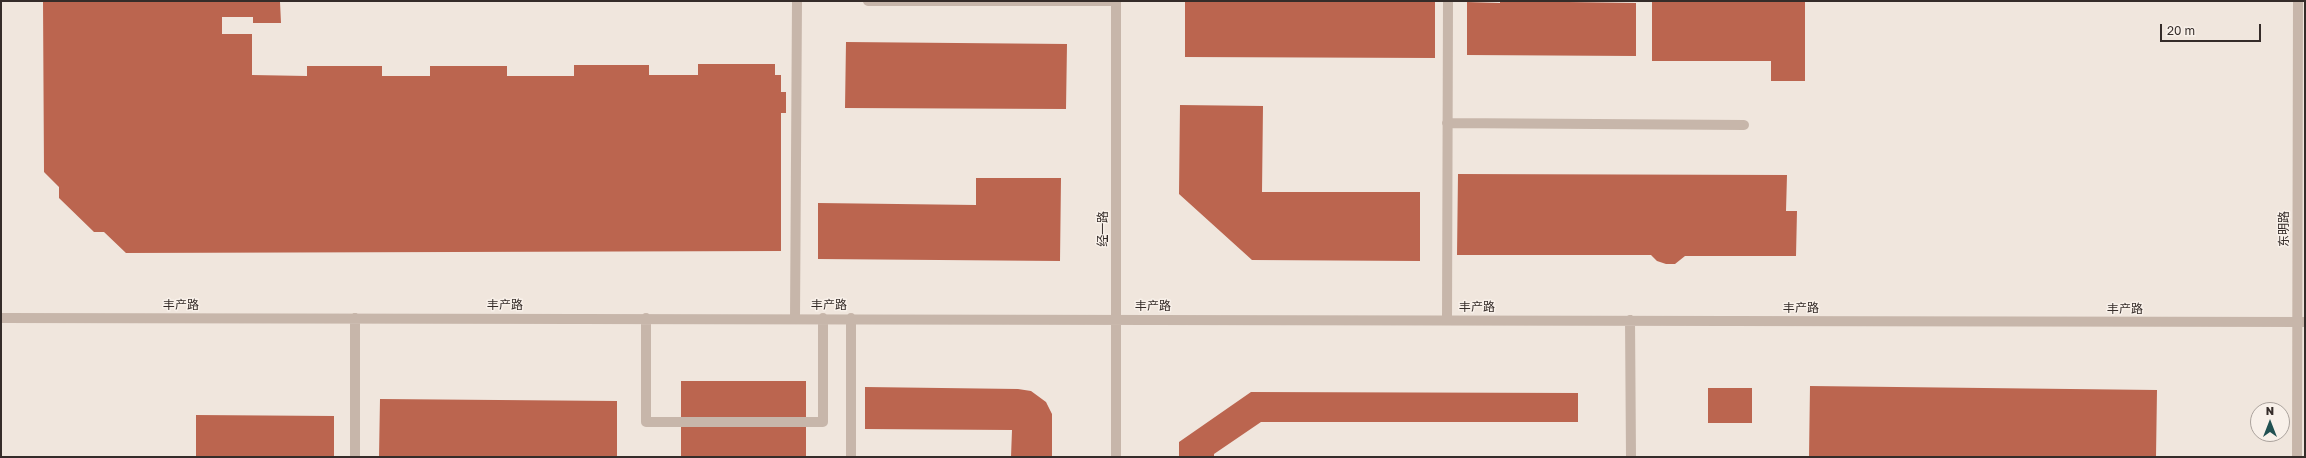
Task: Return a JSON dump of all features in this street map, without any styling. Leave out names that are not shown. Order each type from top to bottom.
[{"type":"street","points":[[795,318],[797,1]]},
{"type":"street","points":[[868,1],[1116,1]]},
{"type":"street","name":"经一路","points":[[1116,1],[1116,457]]},
{"type":"street","points":[[1447,320],[1448,1]]},
{"type":"street","name":"东明路","points":[[2297,457],[2301,322],[2298,1]]},
{"type":"street","points":[[1448,123],[1744,124]]},
{"type":"street","name":"丰产路","points":[[1,318],[851,318],[2301,322]]},
{"type":"street","points":[[355,318],[355,457]]},
{"type":"street","points":[[646,318],[646,422],[823,422],[823,318]]},
{"type":"street","points":[[851,318],[851,457]]},
{"type":"street","points":[[1630,320],[1631,457]]},
{"type":"building","points":[[43,1],[280,2],[281,23],[253,23],[253,17],[222,17],[222,34],[252,34],[252,75],[307,76],[307,66],[382,66],[382,76],[430,76],[430,66],[507,66],[507,76],[574,76],[574,65],[649,65],[649,75],[698,75],[698,64],[775,64],[775,75],[781,75],[781,92],[786,92],[786,113],[781,113],[781,251],[126,253],[104,232],[94,232],[59,198],[59,187],[44,172]]},
{"type":"building","points":[[1185,1],[1435,1],[1435,58],[1185,57]]},
{"type":"building","points":[[1500,1],[1636,3],[1636,56],[1467,55],[1467,2],[1500,3]]},
{"type":"building","points":[[1652,2],[1805,2],[1805,81],[1771,81],[1771,61],[1652,61]]},
{"type":"building","points":[[846,42],[1067,44],[1066,109],[845,108]]},
{"type":"building","points":[[1180,105],[1263,106],[1262,192],[1420,192],[1420,261],[1252,260],[1179,194]]},
{"type":"building","points":[[1458,174],[1787,175],[1786,211],[1797,211],[1796,256],[1685,256],[1675,264],[1666,264],[1657,261],[1651,255],[1457,255]]},
{"type":"building","points":[[976,178],[1061,178],[1060,261],[818,259],[818,203],[976,205]]},
{"type":"building","points":[[681,381],[806,381],[806,457],[681,457]]},
{"type":"building","points":[[1810,386],[2157,390],[2156,457],[1809,457]]},
{"type":"building","points":[[865,387],[1018,389],[1031,391],[1046,402],[1052,414],[1052,457],[1011,457],[1012,430],[865,429]]},
{"type":"building","points":[[1708,388],[1752,388],[1752,423],[1708,423]]},
{"type":"building","points":[[1251,392],[1578,393],[1578,422],[1261,422],[1214,454],[1214,457],[1179,457],[1179,442]]},
{"type":"building","points":[[380,399],[617,401],[617,457],[379,457]]},
{"type":"building","points":[[196,415],[334,416],[334,457],[196,457]]}]
